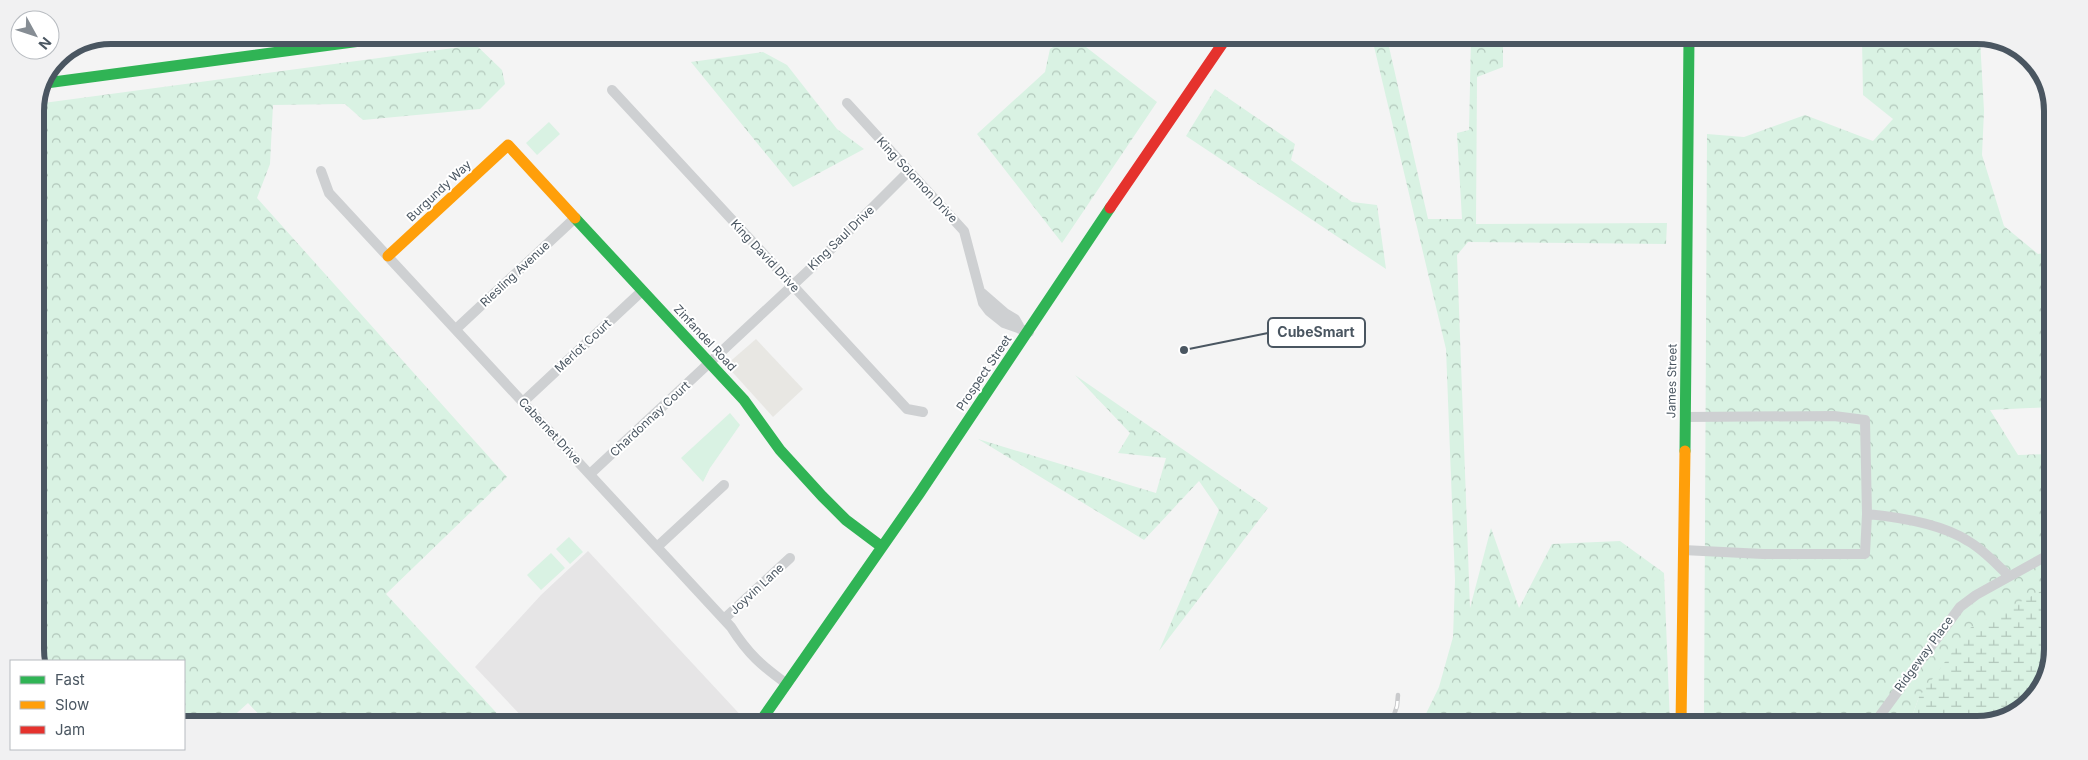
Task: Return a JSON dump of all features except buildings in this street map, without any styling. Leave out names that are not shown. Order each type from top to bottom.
[{"type":"street","points":[[50,82],[338,44]]},
{"type":"street","name":"Prospect Street","points":[[764,716],[882,547],[1024,329],[1222,44]]},
{"type":"street","name":"James Street","points":[[1681,716],[1689,168],[1688,44]]},
{"type":"street","name":"King David Drive","points":[[612,90],[907,408],[923,412]]},
{"type":"street","name":"King Solomon Drive","points":[[847,103],[964,231],[982,293],[983,303],[989,311],[1011,326],[1024,329]]},
{"type":"street","name":"Zinfandel Road","points":[[508,146],[744,400],[780,450],[822,496],[846,520],[882,547]]},
{"type":"street","name":"Burgundy Way","points":[[388,256],[508,146]]},
{"type":"street","name":"Cabernet Drive","points":[[322,171],[329,193],[724,619],[759,664],[787,684]]},
{"type":"street","name":"King Saul Drive","points":[[750,325],[910,171]]},
{"type":"street","name":"Riesling Avenue","points":[[456,329],[575,218]]},
{"type":"street","name":"Merlot Court","points":[[523,402],[642,291]]},
{"type":"street","name":"Chardonnay Court","points":[[590,474],[750,325]]},
{"type":"street","points":[[1683,550],[1762,554],[1865,554],[1867,514],[1865,420],[1834,416],[1686,417]]},
{"type":"street","points":[[657,547],[724,485]]},
{"type":"street","points":[[1867,514],[1914,522],[1956,534],[1969,541],[2009,576]]},
{"type":"street","name":"Ridgeway Place","points":[[1879,716],[1949,619],[1960,607],[1976,595],[2044,557]]},
{"type":"street","name":"Joyvin Lane","points":[[724,619],[790,558]]},
{"type":"shaded area","points":[[756,339],[803,389],[773,417],[726,365]]},
{"type":"shaded area","points":[[588,551],[741,716],[521,716],[475,667],[541,595]]},
{"type":"green space","points":[[1058,44],[1082,44],[1157,102],[1062,243],[977,134],[1045,72],[1050,49]]},
{"type":"green space","points":[[1373,44],[1388,44],[1428,219],[1462,219],[1457,133],[1469,130],[1471,44],[1503,44],[1503,67],[1477,77],[1476,224],[1667,223],[1666,244],[1468,242],[1457,255],[1470,608],[1491,528],[1519,608],[1552,544],[1620,541],[1664,573],[1670,716],[1425,716],[1439,687],[1453,637],[1455,580],[1446,349]]},
{"type":"green space","points":[[1862,44],[1980,44],[1984,111],[1982,155],[2004,226],[2038,254],[2044,253],[2044,407],[1990,410],[2018,455],[2044,454],[2044,589],[1919,697],[1912,716],[1704,716],[1707,134],[1744,137],[1805,115],[1873,141],[1893,119],[1863,95]]},
{"type":"green space","points":[[476,45],[502,70],[505,84],[480,109],[363,120],[345,104],[273,105],[270,164],[257,198],[507,477],[386,594],[499,716],[260,716],[248,703],[234,716],[185,716],[185,660],[45,660],[45,103]]},
{"type":"green space","points":[[763,52],[787,65],[837,129],[864,149],[793,187],[691,62]]},
{"type":"green space","points":[[1215,89],[1295,144],[1291,160],[1352,202],[1377,205],[1386,269],[1186,136]]},
{"type":"green space","points":[[549,122],[560,134],[537,155],[526,143]]},
{"type":"green space","points":[[1075,375],[1268,508],[1159,651],[1219,510],[1199,481],[1144,540],[978,439],[1156,493],[1166,458],[1118,453],[1130,433]]},
{"type":"green space","points":[[730,413],[740,425],[710,468],[703,482],[681,458]]},
{"type":"green space","points":[[569,537],[583,552],[570,564],[556,549]]},
{"type":"green space","points":[[551,553],[565,568],[541,590],[527,575]]},
{"type":"green space","points":[[2044,590],[2044,658],[2041,671],[2033,686],[2025,697],[1999,713],[1977,716],[1912,716],[1919,697],[1970,628]]},
{"type":"railway","points":[[1394,716],[1398,695]]},
{"type":"traffic: fast","points":[[50,82],[338,44]]},
{"type":"traffic: fast","points":[[1685,451],[1689,44]]},
{"type":"traffic: fast","points":[[764,716],[919,494],[1110,208]]},
{"type":"traffic: fast","points":[[575,218],[744,400],[780,450],[822,496],[846,520],[882,547]]},
{"type":"traffic: slow","points":[[388,256],[508,145],[575,218]]},
{"type":"traffic: slow","points":[[1681,716],[1685,451]]},
{"type":"traffic: jam","points":[[1110,208],[1222,44]]},
{"type":"place","name":"CubeSmart","points":[[1184,350]]}]
